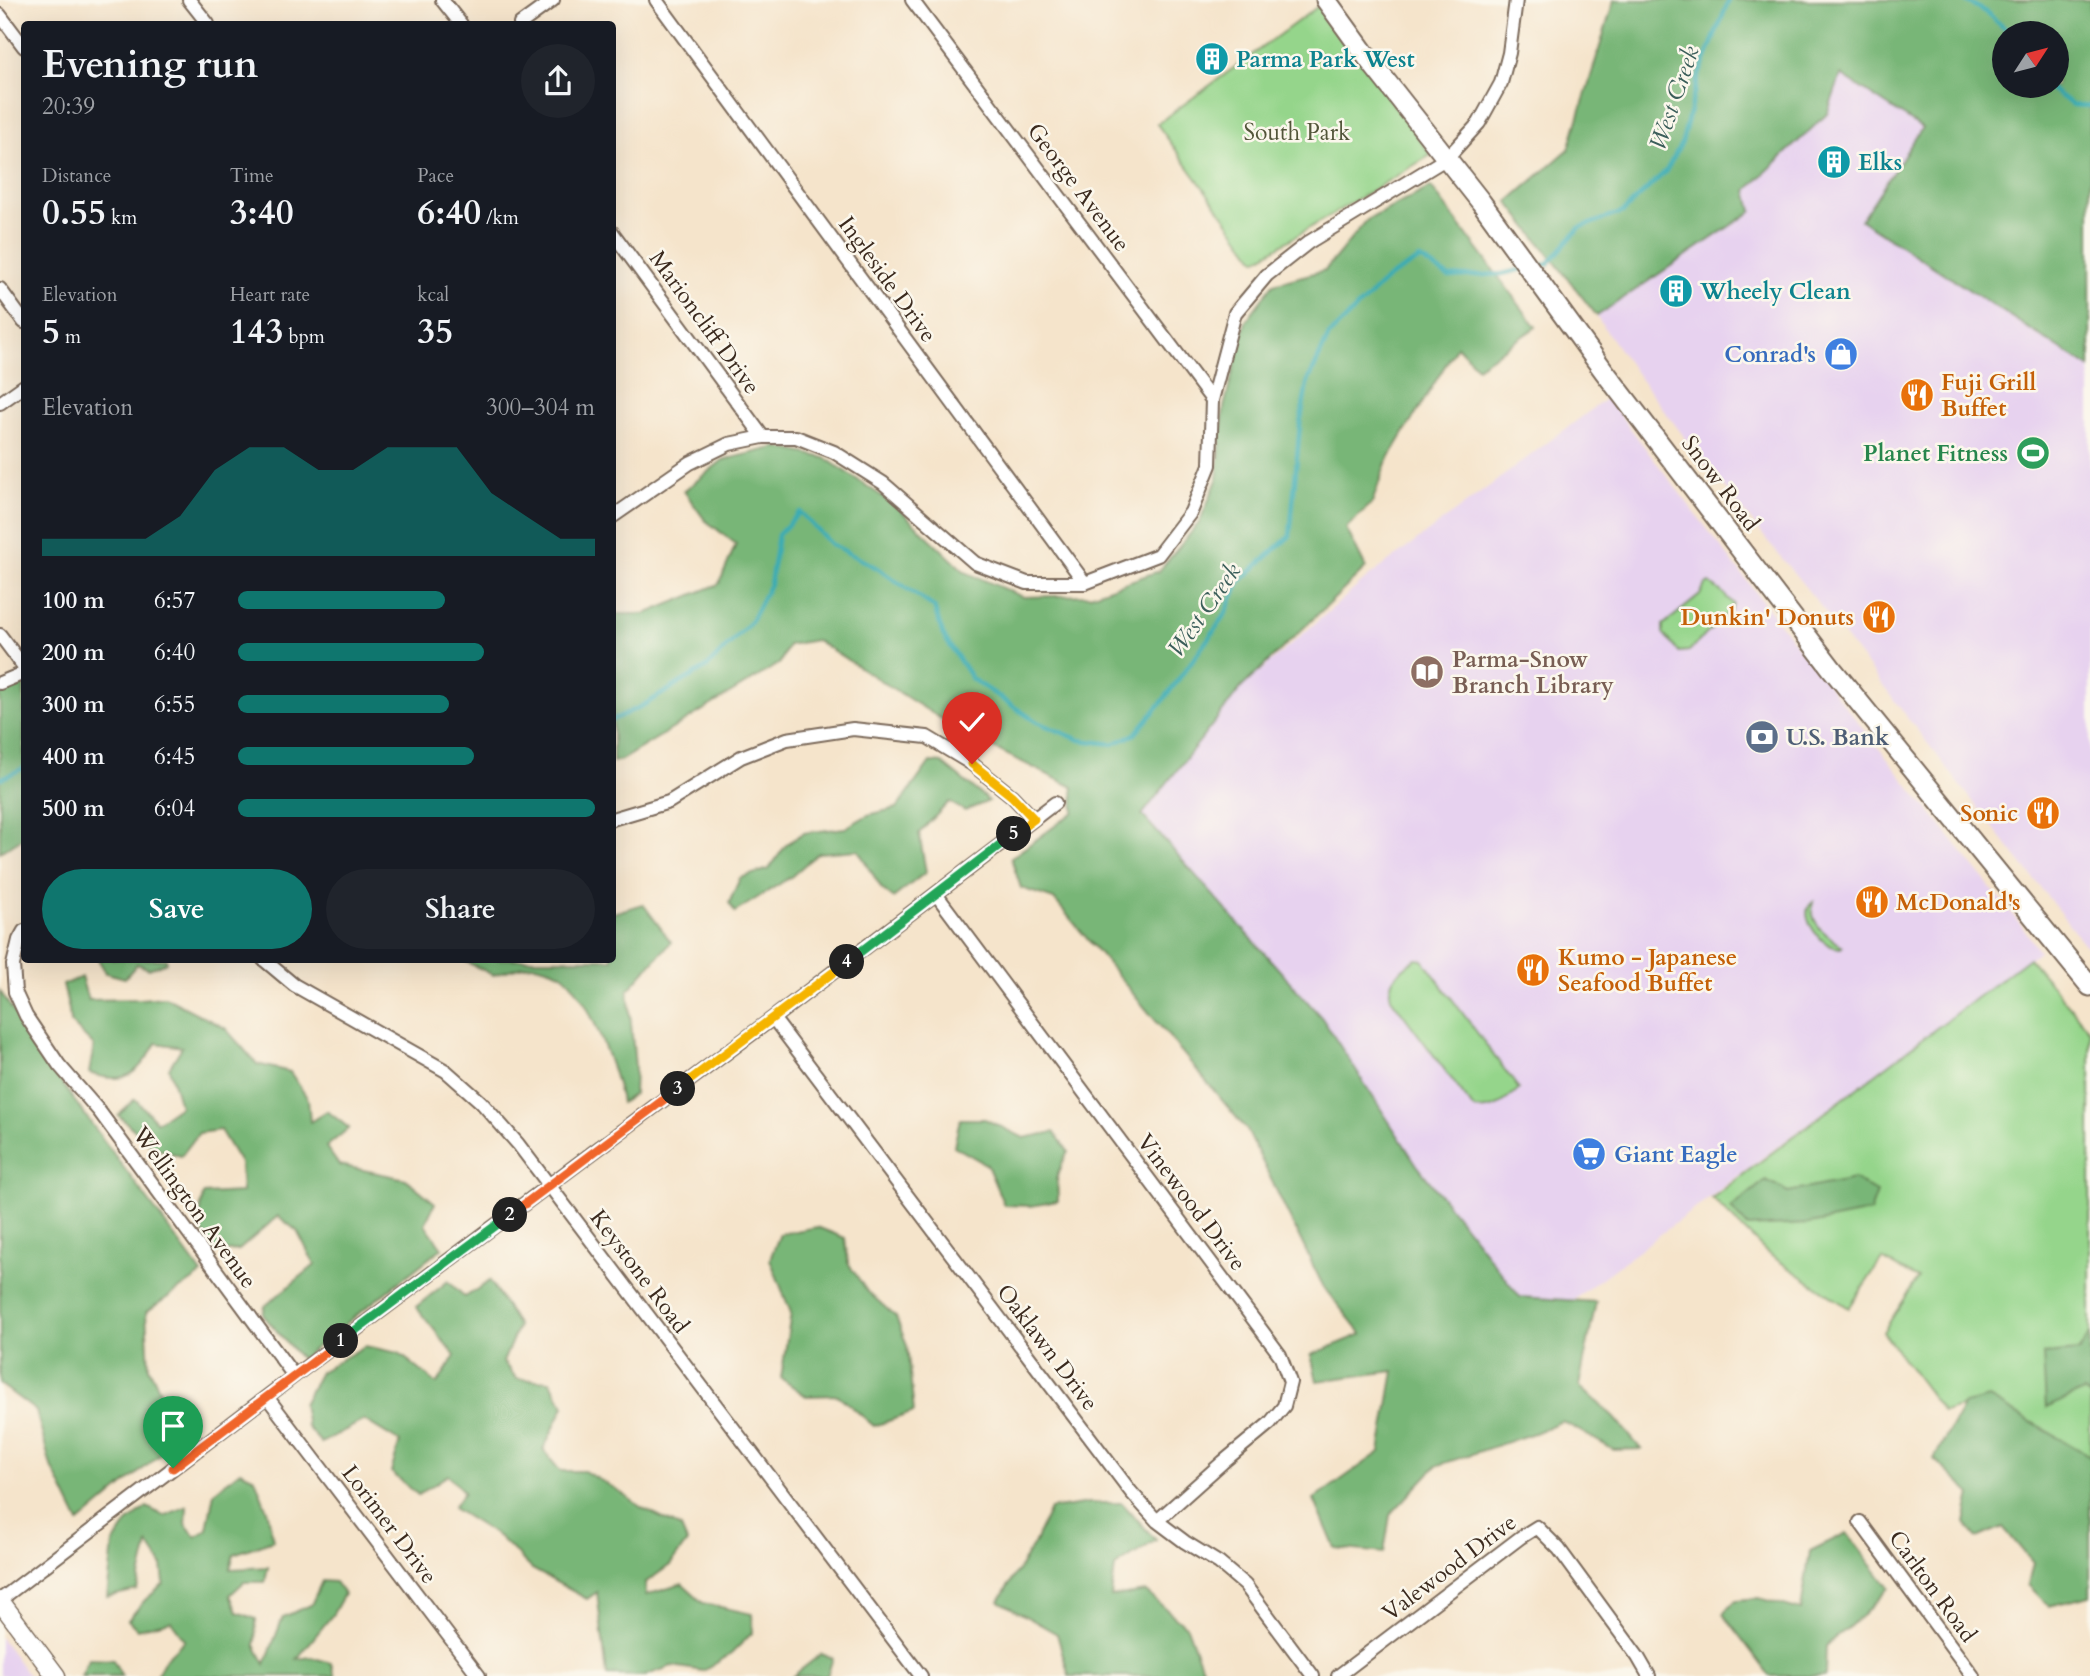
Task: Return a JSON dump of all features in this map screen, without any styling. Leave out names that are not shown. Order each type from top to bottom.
[{"type":"main road","name":"Snow Road","points":[[1326,0],[1832,669],[2090,986]]},
{"type":"street","points":[[189,0],[206,21]]},
{"type":"street","points":[[442,0],[459,21]]},
{"type":"street","points":[[524,21],[553,0]]},
{"type":"street","name":"Ingleside Drive","points":[[656,0],[1085,583]]},
{"type":"street","name":"George Avenue","points":[[912,0],[1212,400]]},
{"type":"street","points":[[616,514],[690,463],[729,444],[763,437],[796,437],[834,452],[883,483],[975,564],[1027,583],[1085,583],[1157,555],[1191,512],[1210,465],[1212,400],[1236,313],[1267,275],[1309,242],[1447,158],[1479,123],[1501,83],[1509,53],[1516,0]]},
{"type":"street","points":[[0,15],[21,43]]},
{"type":"street","name":"Marioncliff Drive","points":[[616,237],[763,437]]},
{"type":"street","points":[[0,289],[21,318]]},
{"type":"street","points":[[0,404],[21,388]]},
{"type":"street","points":[[0,635],[21,663]]},
{"type":"street","points":[[0,683],[21,674]]},
{"type":"street","points":[[616,818],[669,802],[741,757],[787,738],[853,729],[927,737],[972,764],[1012,796],[1034,819]]},
{"type":"street","points":[[56,1676],[0,1601],[1055,803]]},
{"type":"street","name":"Vinewood Drive","points":[[936,894],[1280,1355],[1290,1382],[1284,1406],[1270,1423],[1157,1521]]},
{"type":"street","name":"Wellington Avenue","points":[[21,936],[13,965],[15,992],[26,1016],[59,1065],[99,1111],[294,1376]]},
{"type":"street","name":"Keystone Road","points":[[268,963],[294,985],[446,1071],[481,1102],[518,1143],[921,1676]]},
{"type":"street","name":"Oaklawn Drive","points":[[773,1018],[1131,1492],[1157,1521],[1219,1563],[1245,1585],[1313,1676]]},
{"type":"street","name":"Lorimer Drive","points":[[267,1397],[479,1676]]},
{"type":"street","name":"Carlton Road","points":[[1860,1522],[1973,1676]]},
{"type":"street","name":"Valewood Drive","points":[[1338,1676],[1537,1527],[1559,1549],[1649,1676]]},
{"type":"shaded area","points":[[1840,75],[1922,128],[1861,220],[2090,368],[2090,951],[1811,594],[1701,459],[1588,304]]},
{"type":"shaded area","points":[[1607,398],[1793,641],[2039,951],[1535,1328],[1141,815],[1241,688],[1367,578]]},
{"type":"shaded area","points":[[0,1637],[29,1676],[0,1676]]},
{"type":"green space","points":[[1614,0],[2090,0],[2090,368],[1861,220],[1922,128],[1841,75],[1827,114],[1747,190],[1752,211],[1597,316],[1508,202],[1569,149]]},
{"type":"green space","name":"South Park","points":[[1320,5],[1431,155],[1256,260],[1157,124]]},
{"type":"green space","points":[[1431,187],[1536,327],[1477,367],[1457,346],[1386,463],[1372,503],[1346,528],[1366,568],[1241,688],[1142,815],[1322,1018],[1417,1165],[1520,1297],[1596,1302],[1579,1386],[1614,1417],[1641,1449],[1614,1450],[1562,1421],[1436,1466],[1390,1515],[1384,1553],[1335,1548],[1314,1499],[1380,1452],[1394,1371],[1317,1381],[1311,1355],[1362,1334],[1324,1288],[1247,1130],[1054,899],[1021,888],[1011,858],[1074,812],[1073,787],[965,734],[816,640],[788,645],[780,663],[616,761],[616,614],[645,614],[719,584],[736,544],[705,520],[684,491],[723,460],[777,447],[825,458],[895,505],[965,572],[1023,597],[1090,595],[1159,571],[1199,523],[1217,480],[1224,407],[1246,321],[1273,284],[1325,270],[1367,220]]},
{"type":"green space","points":[[1710,583],[1733,604],[1730,611],[1689,651],[1679,652],[1663,633],[1663,625],[1700,595],[1705,585]]},
{"type":"green space","points":[[21,685],[21,839],[0,852],[0,693]]},
{"type":"green space","points":[[930,762],[942,763],[989,801],[965,811],[949,802],[919,833],[926,872],[893,898],[882,889],[858,850],[818,853],[792,876],[735,912],[729,903],[740,878],[769,869],[786,845],[803,833],[845,828],[868,815],[897,808]]},
{"type":"green space","points":[[1813,902],[1816,922],[1824,933],[1842,946],[1841,948],[1829,945],[1810,925],[1807,912]]},
{"type":"green space","points":[[643,904],[671,942],[628,990],[635,1067],[634,1094],[621,1103],[599,1033],[570,982],[560,973],[538,966],[525,966],[493,975],[469,963],[616,963],[616,912]]},
{"type":"green space","points":[[2029,958],[2090,1031],[2090,1456],[1989,1398],[1943,1412],[1883,1332],[1918,1278],[1882,1259],[1849,1308],[1767,1253],[1712,1198]]},
{"type":"green space","points":[[1416,959],[1423,960],[1519,1089],[1499,1105],[1482,1110],[1474,1109],[1391,998],[1393,980]]},
{"type":"green space","points":[[100,963],[164,963],[149,969],[137,964],[125,978],[106,973]]},
{"type":"green space","points":[[81,977],[88,1000],[165,997],[225,1028],[257,1064],[290,1072],[308,1099],[310,1122],[327,1111],[349,1128],[326,1147],[339,1165],[406,1179],[435,1203],[425,1224],[442,1248],[301,1359],[263,1315],[265,1306],[315,1265],[297,1231],[278,1216],[239,1250],[216,1252],[198,1226],[203,1194],[242,1192],[240,1163],[220,1130],[199,1133],[181,1156],[154,1148],[118,1115],[135,1099],[157,1122],[180,1106],[169,1068],[182,1047],[156,1043],[137,1070],[122,1077],[102,1077],[89,1073],[94,1046],[70,1022],[63,985]]},
{"type":"green space","points":[[0,991],[49,1066],[202,1274],[146,1312],[149,1368],[182,1436],[79,1523],[50,1463],[36,1411],[0,1384]]},
{"type":"green space","points":[[960,1119],[985,1119],[1024,1138],[1054,1132],[1068,1151],[1057,1175],[1058,1201],[1031,1206],[1004,1205],[987,1165],[954,1146]]},
{"type":"green space","points":[[1854,1179],[1877,1193],[1870,1212],[1810,1224],[1748,1227],[1731,1208],[1766,1180],[1788,1192]]},
{"type":"green space","points":[[817,1227],[845,1238],[848,1263],[866,1290],[896,1317],[907,1346],[914,1412],[874,1426],[838,1395],[806,1396],[781,1378],[791,1313],[770,1259],[780,1234]]},
{"type":"green space","points":[[448,1281],[465,1297],[490,1281],[518,1326],[503,1362],[517,1379],[550,1381],[564,1406],[543,1450],[560,1471],[584,1471],[642,1508],[681,1528],[687,1542],[670,1565],[645,1583],[646,1595],[682,1584],[703,1603],[752,1614],[753,1632],[731,1654],[703,1671],[672,1666],[645,1676],[607,1675],[597,1592],[587,1599],[532,1569],[499,1537],[453,1508],[464,1492],[448,1475],[418,1495],[391,1472],[400,1442],[364,1420],[321,1443],[307,1427],[303,1404],[320,1372],[365,1346],[399,1353],[437,1384],[455,1356],[416,1307]]},
{"type":"green space","points":[[2090,1333],[2090,1396],[2084,1391],[2046,1408],[2043,1354],[2079,1351]]},
{"type":"green space","points":[[1989,1398],[2090,1456],[2090,1596],[2049,1606],[2028,1585],[2033,1563],[2003,1527],[1977,1538],[1965,1523],[1971,1494],[1934,1459],[1964,1404]]},
{"type":"green space","points":[[240,1471],[255,1478],[268,1513],[273,1540],[234,1554],[230,1569],[268,1567],[265,1582],[244,1582],[230,1595],[237,1612],[256,1619],[255,1645],[265,1664],[283,1617],[311,1605],[322,1581],[335,1582],[344,1594],[333,1614],[297,1659],[311,1657],[331,1663],[335,1676],[156,1676],[166,1658],[185,1640],[171,1621],[137,1629],[128,1620],[145,1600],[164,1584],[162,1565],[148,1544],[137,1590],[107,1597],[113,1544],[127,1523],[147,1507],[164,1516],[187,1506],[186,1525],[196,1537],[207,1529],[214,1492]]},
{"type":"green space","points":[[1089,1503],[1122,1503],[1156,1540],[1115,1567],[1111,1597],[1146,1592],[1187,1627],[1205,1676],[1069,1676],[1057,1634],[999,1601],[1034,1544],[1050,1509]]},
{"type":"green space","points":[[1847,1533],[1889,1588],[1862,1616],[1826,1646],[1825,1676],[1770,1676],[1723,1614],[1736,1600],[1759,1598],[1801,1610],[1810,1551]]},
{"type":"green space","points":[[821,1654],[833,1658],[827,1676],[793,1676]]},
{"type":"green space","points":[[89,1659],[113,1660],[122,1676],[81,1676]]},
{"type":"waterway","name":"West Creek","points":[[1534,267],[1548,264],[1579,228],[1623,212],[1666,171],[1682,142],[1698,78],[1729,0]]},
{"type":"waterway","name":"West Creek","points":[[1965,0],[1996,21]]},
{"type":"waterway","name":"West Creek","points":[[2063,98],[2073,105],[2090,106]]},
{"type":"waterway","name":"West Creek","points":[[616,718],[642,706],[707,667],[750,623],[770,584],[778,535],[800,512],[831,544],[877,568],[934,607],[943,635],[972,679],[1037,722],[1080,740],[1113,744],[1135,734],[1162,702],[1224,617],[1240,581],[1290,536],[1300,424],[1307,384],[1329,335],[1388,278],[1420,259],[1449,277],[1502,274],[1523,269]]},
{"type":"waterway","name":"West Creek","points":[[0,779],[21,769]]},
{"type":"place","name":"Parma Park West","points":[[1212,59]]},
{"type":"place","name":"Elks","points":[[1834,162]]},
{"type":"place","name":"Wheely Clean","points":[[1676,291]]},
{"type":"place","name":"Conrad's","points":[[1841,354]]},
{"type":"place","name":"Fuji Grill Buffet","points":[[1917,395]]},
{"type":"place","name":"Planet Fitness","points":[[2033,453]]},
{"type":"place","name":"Dunkin' Donuts","points":[[1879,617]]},
{"type":"place","name":"Parma-Snow Branch Library","points":[[1427,672]]},
{"type":"place","name":"U.S. Bank","points":[[1762,737]]},
{"type":"place","name":"Sonic","points":[[2043,813]]},
{"type":"place","name":"McDonald's","points":[[1872,902]]},
{"type":"place","name":"Kumo - Japanese Seafood Buffet","points":[[1533,970]]},
{"type":"place","name":"Giant Eagle","points":[[1589,1154]]},
{"type":"route","points":[[173,1468],[1034,819],[1012,796],[972,764]]}]
